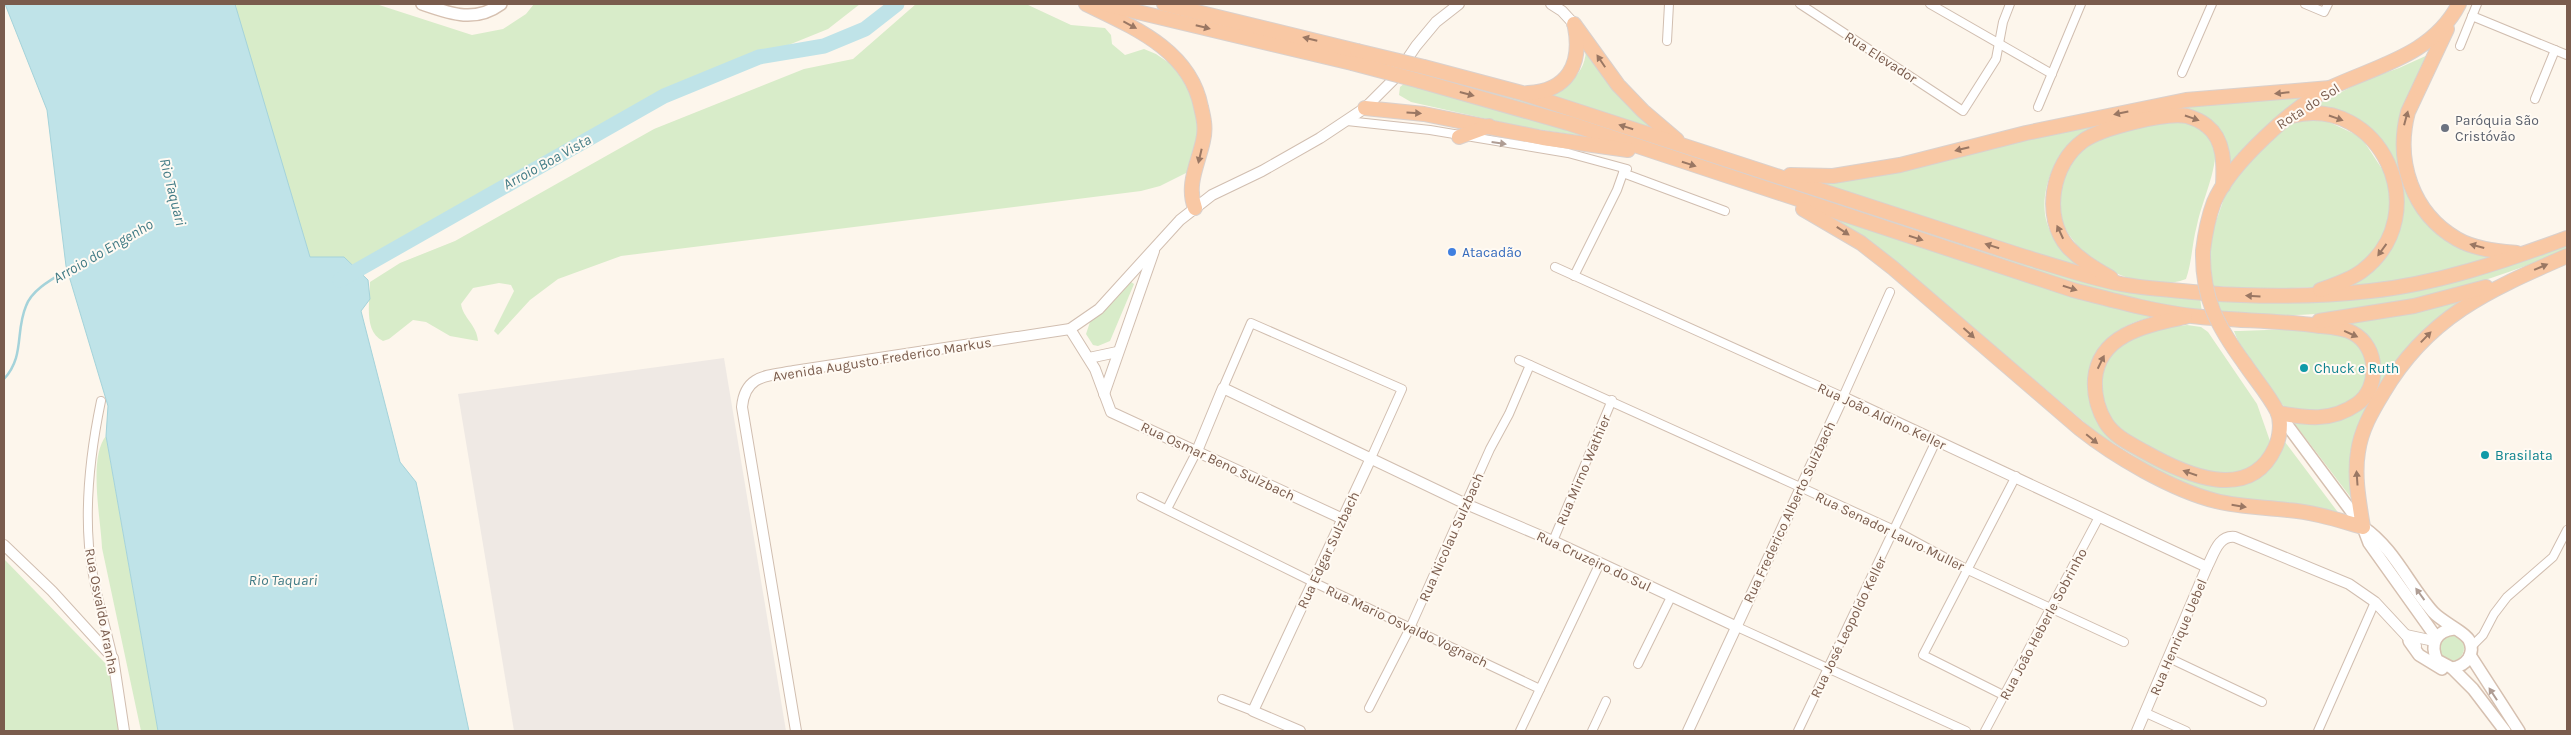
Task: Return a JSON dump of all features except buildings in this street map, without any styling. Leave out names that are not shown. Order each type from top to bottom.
[{"type":"highway","points":[[1086,4],[1144,33],[1180,61],[1192,79],[1200,99],[1205,132],[1191,182],[1190,212]]},
{"type":"highway","points":[[1104,4],[1355,57],[1424,66],[1522,93],[2047,264],[2123,284],[2258,297],[2370,291],[2415,284],[2525,254],[2567,238]]},
{"type":"highway","points":[[1164,4],[1355,57],[1420,81],[1568,122],[1660,155],[2073,290],[2131,305],[2190,316],[2303,324],[2353,333],[2363,340],[2372,361],[2373,380],[2362,401],[2329,417],[2303,418],[2278,413],[2279,434],[2272,456],[2252,474],[2237,480],[2205,478],[2181,469],[2120,437],[2107,424],[2096,398],[2095,376],[2103,357],[2111,346],[2122,337],[2142,327],[2190,316]]},
{"type":"highway","name":"Rota do Sol","points":[[2278,413],[2223,332],[2212,311],[2204,282],[2203,250],[2208,219],[2223,186],[2250,152],[2288,117],[2330,88],[2417,50],[2435,37],[2451,19],[2459,4]]},
{"type":"highway","points":[[2451,19],[2408,112],[2404,125],[2404,154],[2411,189],[2419,204],[2458,240],[2486,248],[2525,254]]},
{"type":"highway","points":[[1522,93],[1543,92],[1554,88],[1567,75],[1578,54],[1574,24]]},
{"type":"highway","points":[[1574,24],[1618,85],[1643,111],[1683,145]]},
{"type":"highway","points":[[1773,174],[1833,176],[1900,165],[2026,133],[2186,100],[2330,88]]},
{"type":"highway","points":[[1365,108],[1424,114],[1543,138],[1660,155]]},
{"type":"highway","points":[[2288,117],[2300,114],[2326,115],[2353,125],[2364,133],[2387,161],[2397,194],[2398,208],[2392,231],[2385,246],[2374,260],[2350,278],[2302,294]]},
{"type":"highway","points":[[2123,284],[2078,256],[2066,245],[2057,226],[2053,208],[2054,190],[2063,166],[2074,149],[2090,137],[2126,125],[2185,116],[2198,120],[2216,136],[2224,162],[2223,186]]},
{"type":"highway","points":[[1459,137],[1489,126]]},
{"type":"highway","points":[[1769,191],[1827,221],[1861,243],[1924,293],[2000,362],[2079,428],[2105,449],[2124,460],[2184,490],[2214,501],[2241,506],[2296,511],[2362,527],[2356,474],[2358,451],[2366,424],[2394,374],[2427,335],[2445,319],[2515,278],[2567,256]]},
{"type":"highway","points":[[2303,324],[2414,306],[2515,278]]},
{"type":"main road","points":[[422,4],[468,17],[490,12],[501,4]]},
{"type":"main road","points":[[2278,413],[2362,527],[2369,543],[2435,639]]},
{"type":"main road","points":[[2362,527],[2379,539],[2434,613],[2454,629],[2466,635],[2471,651],[2519,731]]},
{"type":"main road","points":[[2454,629],[2441,632],[2435,639],[2433,651],[2437,660],[2452,668],[2464,680],[2505,731]]},
{"type":"main road","points":[[2407,638],[2426,660],[2464,680]]},
{"type":"main road","points":[[2452,668],[2462,665],[2471,651]]},
{"type":"street","name":"Avenida Augusto Frederico Markus","points":[[796,731],[742,407],[743,398],[749,386],[759,378],[794,371],[1070,329],[1099,309],[1190,212],[1212,195],[1262,171],[1347,121],[1365,108],[1393,80],[1416,46],[1436,22],[1458,4]]},
{"type":"street","points":[[1551,4],[1562,11],[1574,24]]},
{"type":"street","points":[[1666,41],[1669,4]]},
{"type":"street","name":"Rua Elevador","points":[[1800,4],[1962,111],[1996,60],[1998,44]]},
{"type":"street","points":[[1930,4],[1946,7],[1998,44],[2052,74]]},
{"type":"street","points":[[1998,44],[2010,4]]},
{"type":"street","points":[[2038,107],[2082,4]]},
{"type":"street","points":[[2182,73],[2212,4]]},
{"type":"street","points":[[2305,4],[2324,12],[2328,4]]},
{"type":"street","points":[[2460,46],[2478,4]]},
{"type":"street","points":[[2472,16],[2567,55]]},
{"type":"street","points":[[2534,99],[2555,50]]},
{"type":"street","points":[[1347,121],[1413,128],[1459,137],[1568,153],[1628,169],[1623,173],[1613,198],[1574,276]]},
{"type":"street","points":[[1623,173],[1725,211]]},
{"type":"street","points":[[1104,394],[1117,352],[1155,248]]},
{"type":"street","name":"Rua João Aldino Keller","points":[[1555,267],[2016,476],[2207,567]]},
{"type":"street","name":"Rua Frederico Alberto Sulzbach","points":[[1688,731],[1800,486],[1843,398],[1890,292]]},
{"type":"street","name":"Rua Edgar Sulzbach","points":[[1223,388],[1251,323],[1402,389],[1253,711]]},
{"type":"street","name":"Rua Osmar Beno Sulzbach","points":[[1070,329],[1089,358],[1111,412],[1343,519]]},
{"type":"street","points":[[1089,358],[1117,352]]},
{"type":"street","name":"Rua Senador Lauro Muller","points":[[1519,360],[1612,400],[1800,486],[1894,530],[1966,569],[2124,642]]},
{"type":"street","name":"Rua Nicolau Sulzbach","points":[[1369,708],[1410,628],[1490,448],[1510,414],[1530,365]]},
{"type":"street","points":[[1167,509],[1196,451],[1223,388]]},
{"type":"street","name":"Rua Cruzeiro do Sul","points":[[1223,388],[1466,504],[1553,541],[1671,598],[1966,731]]},
{"type":"street","name":"Rua Mirno Wathier","points":[[1553,541],[1612,400]]},
{"type":"street","name":"Rua Osvaldo Aranha","points":[[101,402],[91,466],[88,507],[89,548],[113,658],[124,731]]},
{"type":"street","name":"Rua José Leopoldo Keller","points":[[1798,731],[1936,441]]},
{"type":"street","points":[[2005,696],[1923,654],[2016,476]]},
{"type":"street","name":"Rua Mario Osvaldo Vognach","points":[[1141,497],[1313,582],[1540,688]]},
{"type":"street","name":"Rua João Heberle Sobrinho","points":[[1985,731],[2099,516]]},
{"type":"street","points":[[2471,651],[2507,597],[2554,557],[2567,530]]},
{"type":"street","name":"Rua Henrique Uebel","points":[[2137,731],[2207,567],[2219,543],[2224,538],[2236,536],[2349,584],[2375,602]]},
{"type":"street","points":[[4,546],[52,591],[113,658]]},
{"type":"street","points":[[1520,731],[1600,563]]},
{"type":"street","points":[[1638,664],[1671,598]]},
{"type":"street","points":[[2318,731],[2375,602],[2407,638],[2437,660]]},
{"type":"street","points":[[2407,638],[2435,639]]},
{"type":"street","points":[[2169,658],[2262,702]]},
{"type":"street","points":[[1222,699],[1300,731]]},
{"type":"street","points":[[1592,731],[1606,701]]},
{"type":"street","points":[[2146,712],[2186,731]]},
{"type":"shaded area","points":[[724,358],[786,731],[514,731],[458,394]]},
{"type":"green space","points":[[236,4],[376,4],[472,35],[503,29],[526,14],[534,4],[860,4],[828,29],[631,109],[357,269],[344,257],[310,257],[237,16]]},
{"type":"green space","points":[[916,4],[1026,4],[1071,25],[1105,28],[1111,35],[1112,44],[1125,55],[1144,49],[1156,54],[1178,69],[1189,80],[1199,126],[1188,172],[1160,186],[1141,191],[621,256],[558,279],[530,300],[498,335],[494,331],[514,291],[511,285],[499,283],[473,288],[461,304],[464,313],[475,330],[478,341],[450,336],[426,322],[413,320],[389,339],[383,341],[373,330],[369,315],[370,282],[400,263],[455,241],[654,129],[804,69],[853,59]]},
{"type":"green space","points":[[1586,45],[1661,135],[1541,95],[1566,83],[1579,72],[1583,65]]},
{"type":"green space","points":[[2430,54],[2398,128],[2398,158],[2427,221],[2502,254],[2412,279],[2325,292],[2353,280],[2399,219],[2379,146],[2310,108],[2365,80]]},
{"type":"green space","points":[[1423,71],[1475,84],[2153,294],[2180,298],[2200,297],[2202,313],[2085,287],[1421,76]]},
{"type":"green space","points":[[1405,83],[1472,99],[1590,137],[1523,127],[1411,102],[1399,95],[1400,87]]},
{"type":"green space","points":[[2313,94],[2228,170],[2200,118],[2130,119],[2097,127],[2077,137],[2069,144],[2055,164],[2046,188],[2045,212],[2047,223],[2054,238],[2088,272],[1815,184],[2178,103],[2257,101]]},
{"type":"green space","points":[[2316,116],[2361,137],[2388,178],[2392,209],[2379,247],[2361,266],[2315,287],[2270,289],[2213,286],[2209,281],[2208,270],[2211,236],[2230,181],[2289,121]]},
{"type":"green space","points":[[2195,122],[2216,145],[2212,176],[2195,232],[2186,279],[2163,283],[2139,281],[2114,272],[2091,258],[2073,240],[2061,219],[2059,195],[2067,170],[2073,161],[2088,144],[2103,135],[2148,125]]},
{"type":"green space","points":[[1824,212],[2163,315],[2144,319],[2126,326],[2117,331],[2104,345],[2098,367],[2098,417],[2209,484],[2224,487],[2237,486],[2255,477],[2276,457],[2285,442],[2340,515],[2213,497],[2158,471],[2097,433],[1913,276]]},
{"type":"green space","points":[[2567,241],[2567,250],[2519,268],[2477,283],[2395,304],[2311,314],[2267,316],[2220,314],[2216,300],[2336,298]]},
{"type":"green space","points":[[1131,282],[1134,284],[1110,341],[1098,346],[1093,345],[1086,334],[1091,319],[1114,301]]},
{"type":"green space","points":[[2489,289],[2441,317],[2355,443],[2350,464],[2352,499],[2291,419],[2355,411],[2378,358],[2335,323]]},
{"type":"green space","points":[[2187,325],[2201,327],[2208,332],[2257,404],[2270,441],[2256,465],[2238,476],[2216,475],[2190,467],[2155,451],[2123,430],[2114,422],[2104,406],[2101,387],[2102,377],[2107,359],[2115,348],[2150,329]]},
{"type":"green space","points":[[2312,330],[2341,335],[2354,340],[2365,351],[2367,359],[2368,376],[2363,392],[2354,402],[2337,408],[2308,413],[2289,410],[2277,398],[2255,368],[2243,350],[2234,331]]},
{"type":"green space","points":[[106,436],[158,731],[141,731],[102,548],[97,474],[101,446]]},
{"type":"green space","points":[[4,559],[106,664],[112,677],[120,731],[4,731]]},
{"type":"green space","points":[[2451,635],[2460,639],[2464,648],[2460,657],[2451,661],[2442,657],[2438,648],[2442,639]]},
{"type":"water","name":"Rio Taquari","points":[[5,4],[235,4],[310,257],[344,257],[368,280],[370,299],[361,311],[400,462],[416,482],[469,731],[158,731],[106,436],[108,406],[66,266],[47,110]]},
{"type":"waterway","name":"Arroio Boa Vista","points":[[340,280],[664,96],[759,57],[824,46],[865,29],[897,4]]},
{"type":"waterway","name":"Arroio do Engenho","points":[[4,379],[15,362],[23,316],[29,300],[44,284],[69,269]]},
{"type":"place","name":"Paróquia São Cristóvão","points":[[2445,128]]},
{"type":"place","name":"Atacadão","points":[[1452,252]]},
{"type":"place","name":"Chuck e Ruth","points":[[2304,368]]},
{"type":"place","name":"Brasilata","points":[[2485,455]]}]
